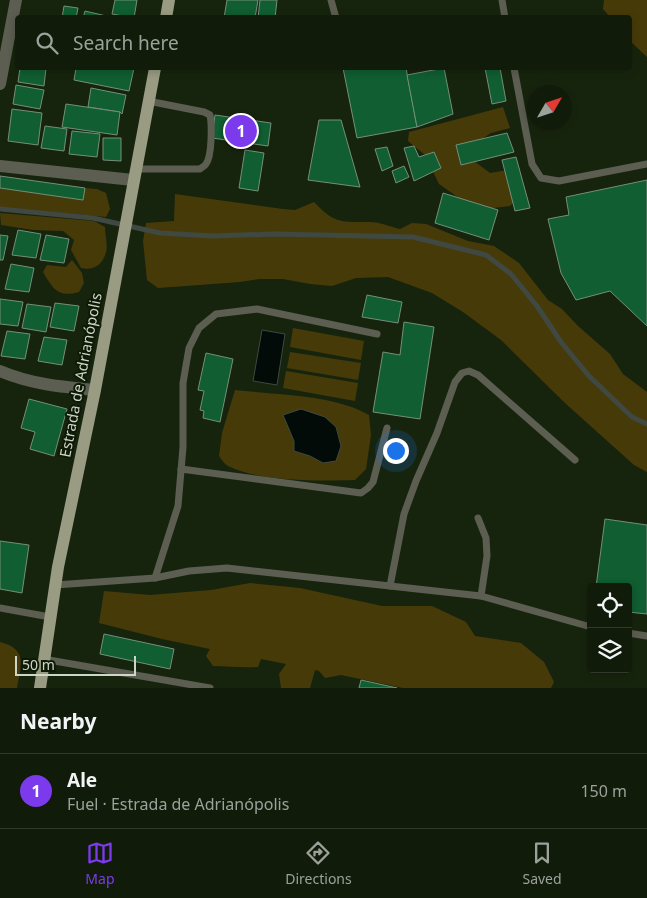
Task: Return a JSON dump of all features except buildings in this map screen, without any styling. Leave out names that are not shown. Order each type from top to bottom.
[{"type":"main road","points":[[166,15],[169,0]]},
{"type":"main road","name":"Estrada de Adrianópolis","points":[[40,688],[50,617],[95,390],[155,70]]},
{"type":"street","points":[[0,84],[16,0]]},
{"type":"street","points":[[0,166],[134,174]]},
{"type":"street","points":[[0,371],[15,378],[53,386],[95,390]]},
{"type":"lane","points":[[331,0],[335,15]]},
{"type":"lane","points":[[502,0],[504,15]]},
{"type":"lane","points":[[514,70],[532,164],[541,178],[559,182],[647,164]]},
{"type":"lane","points":[[134,174],[200,169],[206,165],[209,156],[212,123],[210,115],[204,112],[148,101]]},
{"type":"lane","points":[[155,578],[178,506],[183,448],[183,383],[189,348],[199,328],[216,314],[257,309],[377,334]]},
{"type":"lane","points":[[390,586],[404,514],[437,433],[455,382],[462,373],[469,372],[478,375],[575,460]]},
{"type":"lane","points":[[182,470],[361,493],[373,482],[387,428]]},
{"type":"lane","points":[[478,518],[486,538],[487,556],[481,596]]},
{"type":"lane","points":[[56,585],[155,578],[227,568],[481,596],[587,626]]},
{"type":"lane","points":[[0,608],[50,617]]},
{"type":"lane","points":[[632,634],[647,636]]},
{"type":"lane","points":[[43,659],[210,688]]},
{"type":"shaded area","points":[[604,0],[647,0],[647,57],[632,43],[632,15],[608,15],[603,9]]},
{"type":"shaded area","points":[[503,107],[510,128],[491,133],[462,152],[490,173],[514,169],[525,191],[510,206],[476,210],[439,184],[425,155],[408,141],[409,132]]},
{"type":"shaded area","points":[[0,188],[83,200],[85,188],[97,189],[106,193],[110,209],[106,217],[0,207]]},
{"type":"shaded area","points":[[175,194],[295,210],[314,202],[333,218],[339,220],[374,222],[400,229],[412,223],[426,224],[468,241],[494,246],[519,263],[548,300],[562,309],[610,354],[623,374],[647,392],[647,472],[634,465],[565,403],[501,340],[463,312],[432,293],[388,277],[356,278],[332,286],[283,279],[259,279],[158,288],[147,280],[143,241],[146,223],[174,221]]},
{"type":"shaded area","points":[[0,213],[94,221],[105,227],[107,246],[105,257],[100,264],[93,268],[81,268],[71,250],[74,240],[63,231],[33,230],[1,225]]},
{"type":"shaded area","points":[[72,260],[82,273],[84,283],[79,292],[72,294],[61,293],[53,287],[43,272],[47,265],[66,267]]},
{"type":"shaded area","points":[[293,328],[364,341],[361,360],[290,347]]},
{"type":"shaded area","points":[[262,330],[285,334],[277,385],[253,381]]},
{"type":"shaded area","points":[[290,352],[361,363],[358,380],[287,368]]},
{"type":"shaded area","points":[[286,371],[358,383],[355,401],[283,388]]},
{"type":"shaded area","points":[[235,390],[322,399],[355,408],[369,415],[371,435],[366,469],[355,480],[291,480],[259,476],[228,466],[219,456],[222,433]]},
{"type":"shaded area","points":[[301,409],[325,417],[336,427],[341,446],[336,461],[323,463],[294,451],[294,441],[283,415]]},
{"type":"shaded area","points":[[250,583],[300,588],[382,606],[432,606],[466,622],[475,636],[521,643],[544,662],[554,682],[551,688],[403,688],[341,675],[325,678],[319,671],[315,670],[310,688],[281,688],[279,674],[286,664],[261,659],[258,667],[213,666],[206,656],[210,649],[99,623],[104,591],[150,595],[211,590]]},
{"type":"shaded area","points":[[0,642],[9,645],[19,654],[21,665],[17,688],[0,688]]},
{"type":"waterway","points":[[0,209],[93,218],[160,233],[213,236],[275,234],[413,237],[486,255],[511,274],[537,306],[561,342],[589,376],[632,417],[647,424]]},
{"type":"place","name":"Ale","points":[[241,131]]}]
